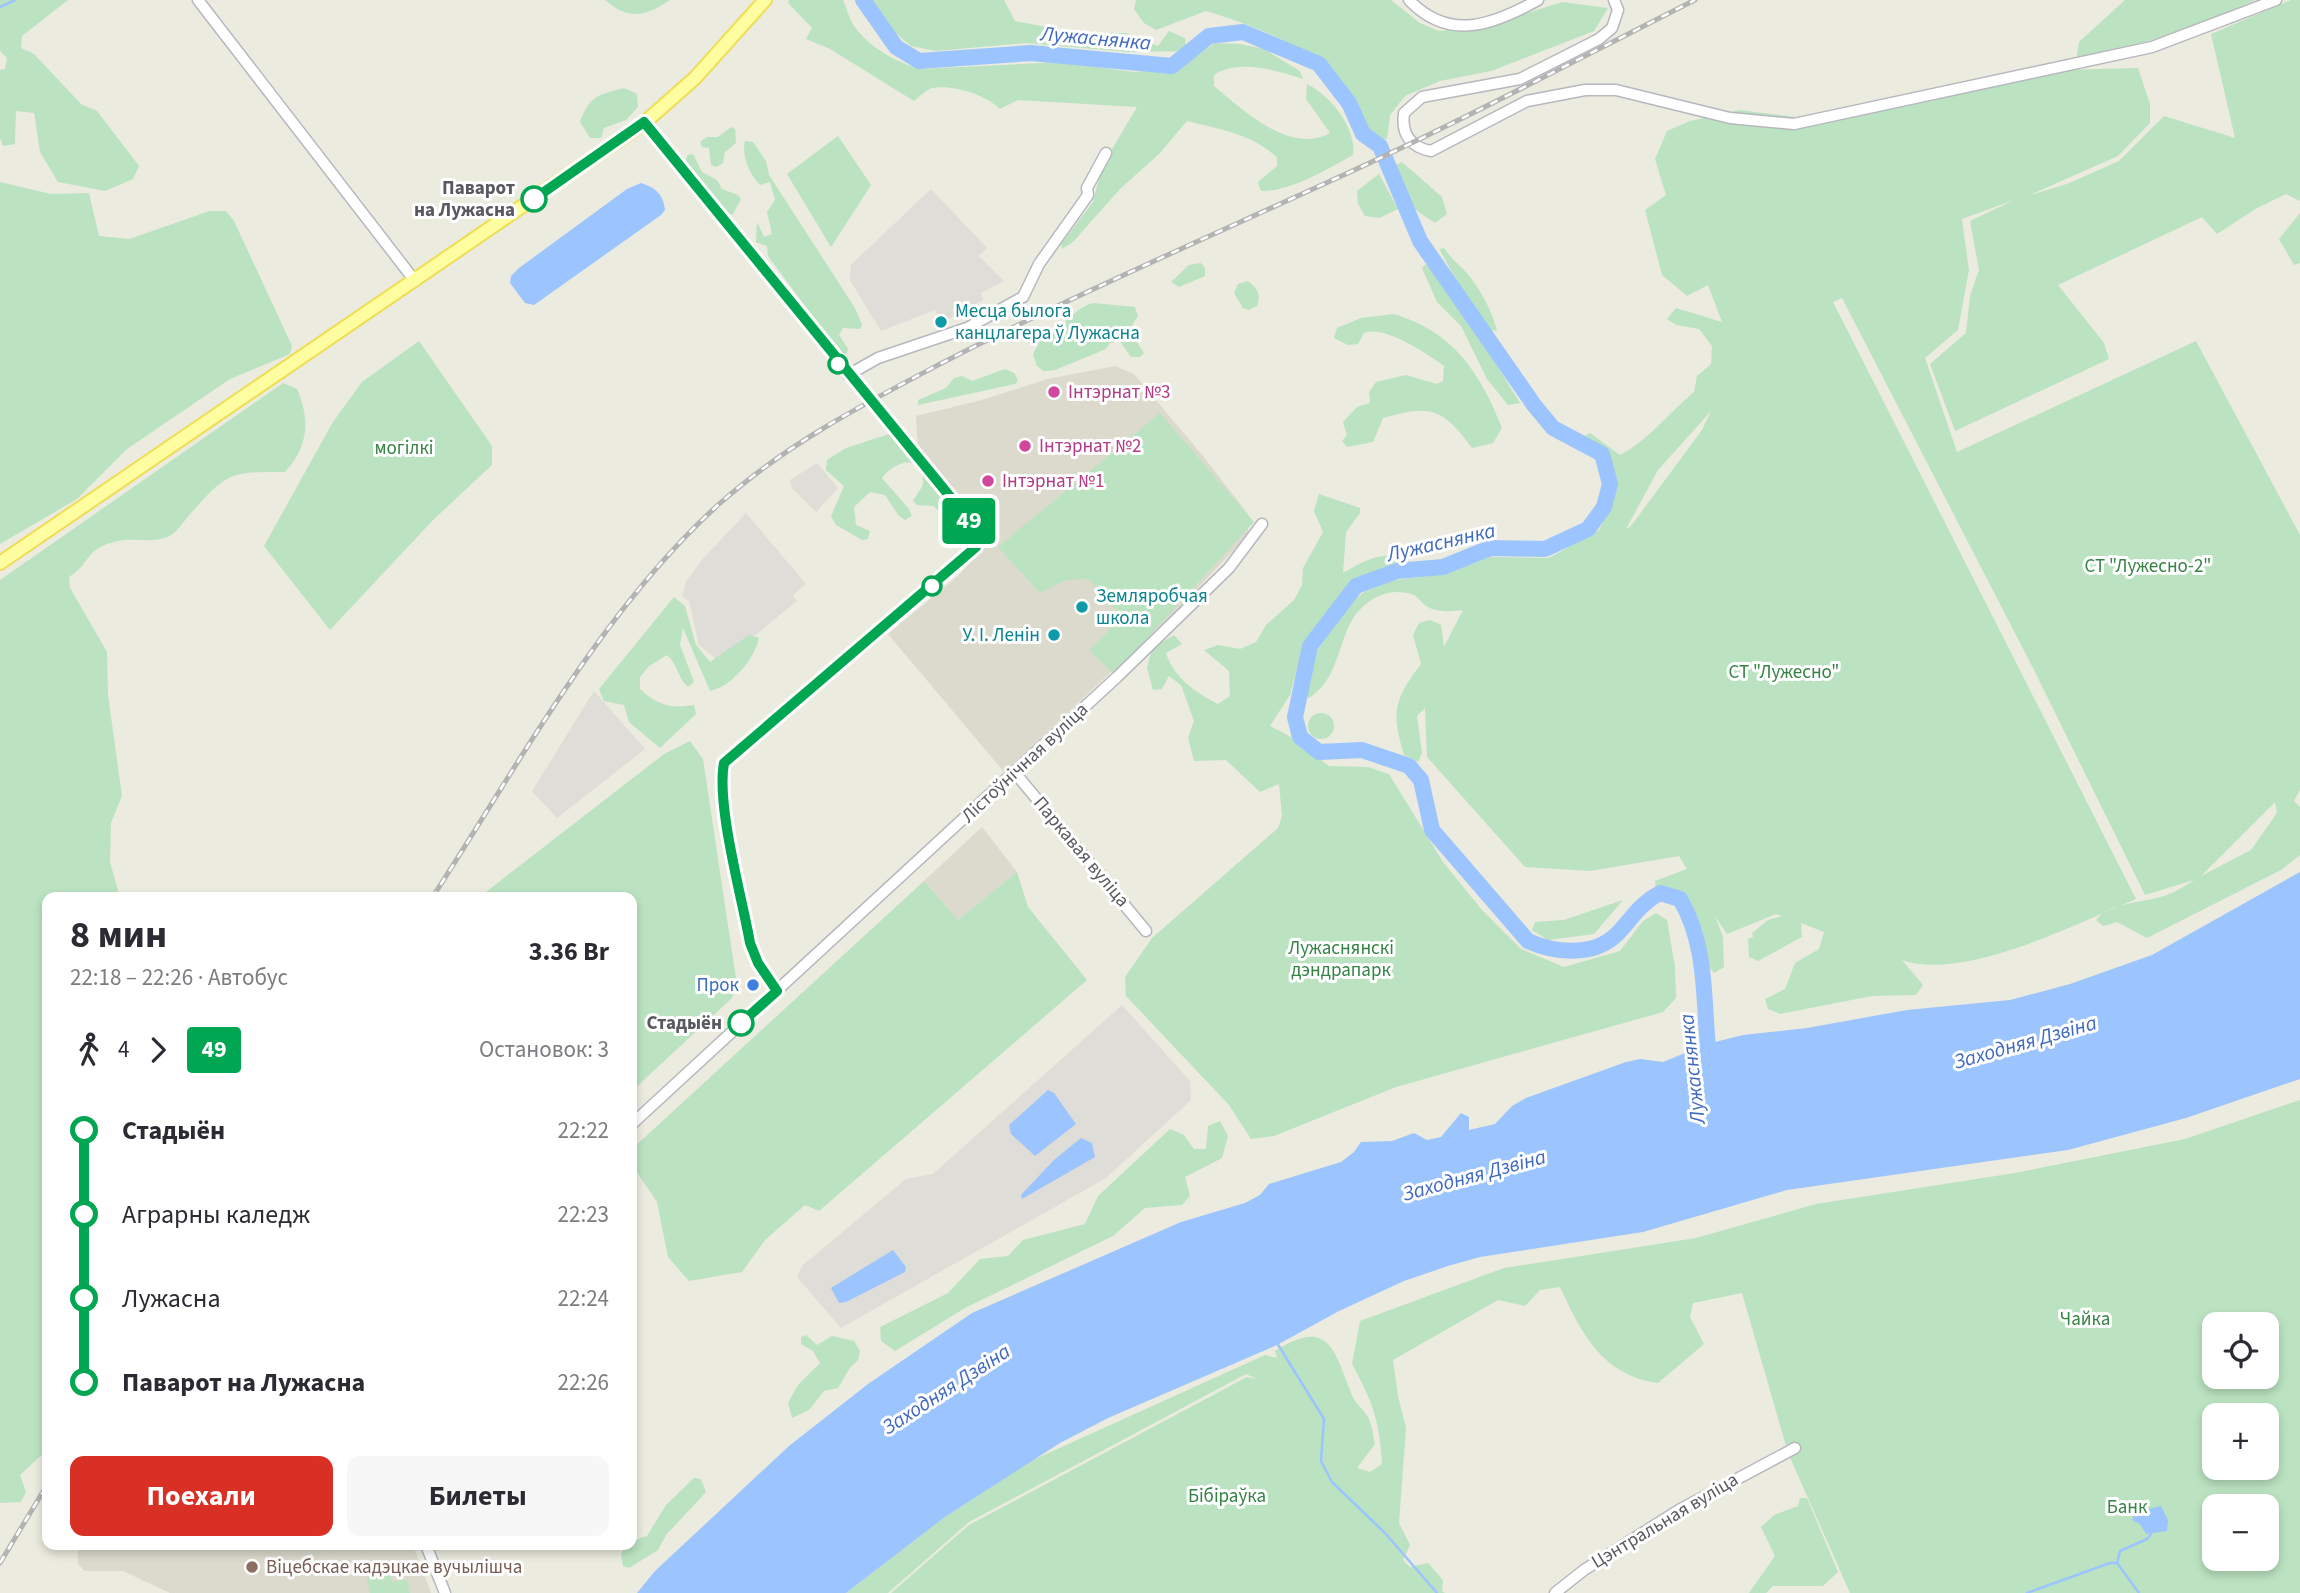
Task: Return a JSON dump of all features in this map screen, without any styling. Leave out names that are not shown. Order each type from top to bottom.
[{"type":"main road","points":[[0,563],[644,122],[695,78],[765,0]]},
{"type":"street","points":[[198,0],[415,281]]},
{"type":"street","points":[[1409,0],[1439,24],[1457,27],[1488,22],[1519,11],[1538,0]]},
{"type":"street","points":[[1614,0],[1618,10],[1612,28],[1579,50],[1520,79],[1422,97],[1404,113],[1402,126],[1406,137],[1418,149],[1431,151],[1446,146],[1527,101],[1585,90],[1616,90],[1730,118],[1794,124],[2152,47],[2276,0]]},
{"type":"street","points":[[644,122],[848,375],[979,532],[976,547],[724,763],[722,776],[725,806],[750,943],[758,963],[777,991]]},
{"type":"street","points":[[848,375],[878,358],[967,328],[1023,296],[1039,264],[1088,195],[1087,188],[1106,153]]},
{"type":"street","name":"Лістоўнічная вуліца","points":[[637,1119],[1016,774],[1225,572],[1262,524]]},
{"type":"street","name":"Паркавая вуліца","points":[[1016,774],[1146,931]]},
{"type":"street","name":"Цэнтральная вуліца","points":[[1555,1593],[1584,1570],[1679,1510],[1795,1448]]},
{"type":"street","points":[[428,1550],[445,1593]]},
{"type":"shaded area","points":[[931,189],[987,248],[979,256],[1004,281],[981,293],[983,300],[941,323],[935,310],[881,331],[850,280],[851,265]]},
{"type":"shaded area","points":[[1115,366],[1134,374],[1203,456],[1248,514],[1248,535],[1173,614],[1004,772],[888,634],[958,576],[988,542],[990,532],[918,448],[916,416],[978,401],[1048,379]]},
{"type":"shaded area","points":[[817,463],[838,488],[816,512],[792,488],[790,480]]},
{"type":"shaded area","points":[[746,513],[806,584],[793,595],[797,601],[721,663],[699,645],[689,601],[682,596],[686,582],[701,561]]},
{"type":"shaded area","points":[[594,691],[645,749],[557,818],[532,791]]},
{"type":"shaded area","points":[[982,827],[1017,872],[958,920],[924,881]]},
{"type":"shaded area","points":[[1122,1005],[1190,1081],[1191,1100],[1106,1178],[841,1328],[797,1277],[802,1266],[906,1179],[933,1174]]},
{"type":"shaded area","name":"Віцебскае кадэцкае вучылішча","points":[[78,1550],[415,1550],[431,1593],[170,1593],[123,1571],[85,1571],[78,1564]]},
{"type":"green space","points":[[0,0],[68,0],[22,36],[21,48],[34,54],[81,104],[97,111],[139,166],[133,179],[105,191],[58,182],[40,152],[34,113],[16,111],[15,144],[3,146],[0,138],[0,70],[5,69],[7,58],[0,51]]},
{"type":"green space","points":[[605,0],[670,0],[653,10],[638,14],[622,11]]},
{"type":"green space","points":[[789,0],[843,0],[852,23],[867,41],[892,58],[920,69],[1061,62],[1134,72],[1177,69],[1215,43],[1264,49],[1300,71],[1303,79],[1246,67],[1224,70],[1214,75],[1214,86],[1268,127],[1299,138],[1315,138],[1330,133],[1306,99],[1307,84],[1333,104],[1340,114],[1351,134],[1353,155],[1297,184],[1261,191],[1258,182],[1277,166],[1277,158],[1247,138],[1187,121],[1160,153],[1120,189],[1073,242],[1062,249],[1061,244],[1093,202],[1102,166],[1137,107],[1018,100],[1000,109],[987,99],[969,92],[941,87],[930,89],[914,101],[830,49],[806,39],[812,28],[788,3]]},
{"type":"green space","points":[[867,0],[1004,0],[1015,21],[1080,33],[1126,33],[1158,46],[1169,31],[1185,38],[1186,51],[1128,52],[1026,43],[936,51],[911,46],[869,11]]},
{"type":"green space","points":[[1136,0],[1391,0],[1420,23],[1438,31],[1485,27],[1562,2],[1608,8],[1594,31],[1491,71],[1440,81],[1405,96],[1390,115],[1387,139],[1367,137],[1354,110],[1323,68],[1283,40],[1206,11],[1156,30],[1144,23],[1134,9]]},
{"type":"green space","points":[[2125,0],[2255,0],[2189,29],[2076,62],[2079,42]]},
{"type":"green space","points":[[2291,0],[2300,0],[2300,201],[2286,194],[2257,208],[2217,234],[2202,217],[2058,285],[2104,343],[2109,359],[1955,431],[1930,364],[1966,333],[1970,296],[1979,270],[1970,221],[2014,200],[1962,219],[1969,270],[1958,330],[1925,358],[1957,452],[2196,341],[2300,535],[2300,790],[2294,801],[2300,807],[2300,855],[2281,870],[2147,938],[2117,922],[2103,926],[2096,920],[2105,912],[2052,935],[1988,957],[1927,965],[1902,960],[1923,985],[1916,995],[1872,996],[1780,1014],[1768,1009],[1765,999],[1785,989],[1795,963],[1819,949],[1824,932],[1801,923],[1802,937],[1758,961],[1749,957],[1748,939],[1768,920],[1782,916],[1776,914],[1727,934],[1715,916],[1723,937],[1724,967],[1714,973],[1707,962],[1702,931],[1695,913],[1676,896],[1656,890],[1655,881],[1687,869],[1679,856],[1590,871],[1525,867],[1427,757],[1425,708],[1417,716],[1422,753],[1418,762],[1404,755],[1397,728],[1398,707],[1405,687],[1421,664],[1413,635],[1419,623],[1430,620],[1441,625],[1444,647],[1463,610],[1434,609],[1426,606],[1414,595],[1403,592],[1383,594],[1358,611],[1348,628],[1329,676],[1309,698],[1305,696],[1311,661],[1344,608],[1364,592],[1395,580],[1447,574],[1489,557],[1549,558],[1599,530],[1611,505],[1615,478],[1609,459],[1584,436],[1590,433],[1620,455],[1649,435],[1694,392],[1697,376],[1711,364],[1712,346],[1699,329],[1676,325],[1667,319],[1676,308],[1722,322],[1708,285],[1687,296],[1662,275],[1645,210],[1666,195],[1655,159],[1667,131],[1690,121],[1739,110],[1796,117],[2062,70],[2138,68],[2150,104],[2150,123],[2118,156],[2030,195],[2067,184],[2119,161],[2164,116],[2235,138],[2211,34]],"holes":[[[1842,298],[2033,668],[2145,895],[2194,880],[2161,897],[2120,906],[2136,899],[1833,302]],[[1711,411],[1702,430],[1631,526],[1626,529],[1658,470]],[[2275,802],[2277,813],[2251,850],[2201,876]]]},
{"type":"green space","points":[[624,88],[637,94],[638,107],[626,120],[604,128],[601,138],[590,138],[580,122],[587,106],[601,95]]},
{"type":"green space","points":[[731,127],[735,129],[736,143],[725,152],[723,163],[716,167],[711,165],[709,148],[702,147],[700,142],[707,137],[718,137]]},
{"type":"green space","points":[[838,136],[871,185],[831,247],[787,174]]},
{"type":"green space","points":[[745,141],[753,142],[766,161],[769,175],[855,308],[862,325],[860,329],[843,328],[839,335],[848,349],[847,354],[839,352],[768,256],[767,246],[756,242],[757,222],[764,237],[772,234],[767,212],[775,200],[770,182],[760,185],[750,171],[744,153]]},
{"type":"green space","points":[[693,154],[702,172],[717,180],[722,189],[738,195],[741,199],[733,214],[728,216],[718,209],[705,185],[684,163],[688,155]]},
{"type":"green space","points":[[1402,162],[1442,197],[1447,214],[1435,223],[1411,207],[1394,166]]},
{"type":"green space","points":[[1379,174],[1398,209],[1379,218],[1365,216],[1358,204],[1357,191]]},
{"type":"green space","points":[[0,182],[51,194],[89,193],[99,236],[129,239],[210,211],[226,211],[234,221],[292,346],[290,354],[230,379],[127,449],[77,499],[0,544]]},
{"type":"green space","points":[[2300,213],[2300,263],[2294,265],[2279,239]]},
{"type":"green space","points":[[1444,248],[1479,289],[1497,331],[1491,330],[1464,293],[1439,249]]},
{"type":"green space","points":[[1201,263],[1205,268],[1205,276],[1179,287],[1171,282],[1189,265]]},
{"type":"green space","points":[[1426,264],[1465,314],[1520,403],[1508,405],[1487,379],[1461,326],[1437,302],[1422,268]]},
{"type":"green space","points":[[1248,281],[1259,295],[1257,306],[1249,310],[1243,308],[1234,293],[1238,284]]},
{"type":"green space","points":[[1093,303],[1135,307],[1138,316],[1129,330],[1144,353],[1140,357],[1131,357],[1119,340],[1110,343],[1106,349],[1055,370],[1044,371],[1037,366],[1033,354],[1042,337]]},
{"type":"green space","points":[[1394,314],[1433,332],[1449,343],[1462,357],[1484,390],[1502,428],[1493,443],[1472,448],[1443,417],[1424,411],[1383,418],[1373,442],[1347,447],[1342,441],[1347,435],[1343,422],[1357,407],[1370,403],[1369,392],[1376,382],[1406,375],[1437,384],[1443,381],[1444,366],[1394,337],[1383,333],[1364,333],[1358,344],[1348,345],[1334,338],[1337,328],[1361,318]]},
{"type":"green space","name":"могілкі","points":[[419,341],[492,446],[492,465],[434,519],[330,630],[264,546],[333,422],[362,382]]},
{"type":"green space","points":[[1005,369],[1014,373],[1018,380],[1015,384],[918,405],[918,400],[946,388],[954,378],[962,376],[972,381]]},
{"type":"green space","points":[[283,383],[297,389],[304,411],[305,432],[299,452],[285,472],[254,472],[224,481],[171,535],[158,540],[125,540],[107,544],[94,552],[69,577],[70,588],[107,652],[108,695],[122,796],[111,823],[110,862],[118,892],[42,892],[42,1455],[20,1475],[26,1492],[21,1502],[0,1503],[0,580]]},
{"type":"green space","points":[[1160,413],[1254,522],[1114,674],[1089,650],[1122,617],[1089,579],[1066,580],[1040,593],[998,547]]},
{"type":"green space","points":[[889,434],[899,440],[974,532],[975,539],[968,546],[934,506],[917,505],[913,501],[923,481],[921,472],[912,463],[900,464],[882,478],[912,516],[905,520],[899,516],[885,495],[870,492],[854,507],[856,525],[870,531],[868,539],[862,540],[836,525],[831,516],[844,486],[826,470],[827,460],[846,448]]},
{"type":"green space","name":"Лужаснянскі дэндрапарк","points":[[1319,494],[1360,508],[1360,513],[1346,532],[1343,573],[1384,556],[1400,557],[1409,561],[1407,566],[1375,574],[1350,586],[1323,617],[1303,646],[1290,695],[1270,726],[1289,736],[1329,766],[1368,767],[1389,774],[1443,862],[1482,910],[1521,949],[1564,967],[1620,951],[1643,921],[1656,913],[1667,920],[1675,967],[1676,998],[1663,1012],[1396,1087],[1274,1136],[1251,1139],[1229,1105],[1126,996],[1125,977],[1152,938],[1278,828],[1282,816],[1279,784],[1260,792],[1226,760],[1194,761],[1188,738],[1194,721],[1181,685],[1169,676],[1162,689],[1153,690],[1147,668],[1152,648],[1174,635],[1182,644],[1166,653],[1180,677],[1218,704],[1230,696],[1229,671],[1204,650],[1218,645],[1240,649],[1256,642],[1266,625],[1294,600],[1302,585],[1303,568],[1323,532],[1314,511]]},
{"type":"green space","points":[[674,597],[685,606],[696,645],[710,662],[749,635],[759,638],[741,671],[726,684],[710,691],[683,628],[680,645],[694,682],[688,687],[685,684],[667,655],[649,666],[640,677],[640,689],[652,699],[671,706],[694,705],[696,714],[660,748],[629,722],[624,705],[604,701],[599,689]]},
{"type":"green space","points":[[1321,713],[1330,717],[1334,726],[1330,735],[1321,739],[1312,735],[1308,726],[1312,717]]},
{"type":"green space","points":[[690,741],[703,759],[737,985],[732,998],[637,1086],[637,892],[486,892],[664,754]]},
{"type":"green space","points":[[1017,872],[1028,907],[1087,980],[819,1211],[805,1205],[765,1240],[742,1272],[689,1281],[668,1257],[657,1202],[637,1172],[637,1144],[924,881],[958,920]]},
{"type":"green space","points":[[1623,900],[1594,934],[1548,940],[1532,930],[1535,922],[1564,920]]},
{"type":"green space","points":[[2300,1100],[2300,1593],[1850,1593],[1788,1453],[1742,1293],[1693,1303],[1690,1317],[1704,1344],[1658,1383],[1622,1372],[1608,1362],[1586,1336],[1560,1287],[1540,1290],[1525,1306],[1498,1300],[1393,1360],[1406,1428],[1399,1523],[1410,1545],[1403,1560],[1410,1567],[1428,1563],[1443,1580],[1442,1591],[1445,1593],[891,1593],[969,1525],[1247,1377],[1257,1379],[1246,1374],[969,1522],[888,1593],[846,1593],[945,1517],[1033,1460],[1265,1355],[1277,1358],[1275,1351],[1293,1341],[1308,1337],[1319,1338],[1327,1343],[1334,1353],[1353,1398],[1368,1417],[1375,1444],[1357,1468],[1370,1472],[1382,1464],[1374,1412],[1352,1364],[1360,1321],[1504,1268],[1696,1238],[1816,1204],[2015,1173],[2185,1139]]},
{"type":"green space","points":[[1220,1121],[1228,1136],[1222,1158],[1185,1177],[1190,1196],[1182,1205],[1145,1208],[1113,1236],[965,1308],[895,1351],[881,1341],[880,1327],[948,1293],[980,1259],[1008,1256],[1023,1240],[1085,1224],[1098,1196],[1170,1129],[1184,1135],[1194,1149],[1206,1149],[1208,1126]]},
{"type":"green space","points":[[806,1335],[817,1345],[832,1336],[854,1341],[860,1351],[858,1360],[838,1388],[824,1391],[809,1410],[792,1418],[788,1403],[798,1385],[820,1363],[813,1351],[801,1344],[801,1337]]},
{"type":"green space","points":[[694,1478],[701,1479],[706,1492],[666,1535],[658,1550],[629,1568],[623,1566],[623,1550],[637,1550],[637,1539],[647,1536],[666,1505]]},
{"type":"green space","points":[[1800,1498],[1807,1498],[1838,1572],[1823,1586],[1773,1586],[1766,1593],[1749,1593],[1775,1556],[1761,1527],[1774,1515],[1798,1506]]},
{"type":"green space","points":[[389,1568],[392,1582],[407,1579],[410,1593],[370,1593],[366,1574]]},
{"type":"water","points":[[641,183],[655,190],[663,200],[665,210],[661,215],[534,305],[525,303],[510,283],[511,276],[627,189]]},
{"type":"water","name":"Заходняя Дзвіна","points":[[2300,872],[2300,1079],[2186,1118],[2068,1150],[1787,1190],[1643,1232],[1480,1257],[1448,1266],[1404,1281],[1339,1311],[1277,1345],[1108,1418],[1060,1443],[945,1517],[846,1593],[637,1593],[655,1571],[789,1446],[868,1384],[972,1313],[1181,1222],[1245,1203],[1260,1195],[1269,1184],[1341,1162],[1354,1152],[1361,1142],[1392,1141],[1414,1133],[1427,1140],[1441,1137],[1461,1113],[1469,1117],[1469,1130],[1495,1124],[1512,1106],[1526,1098],[1626,1062],[1640,1059],[1663,1062],[1707,1044],[1743,1035],[1807,1028],[1907,1010],[2010,1000],[2070,984],[2152,955]]},
{"type":"water","points":[[1048,1090],[1054,1093],[1076,1124],[1035,1156],[1011,1134],[1009,1125]]},
{"type":"water","points":[[1081,1138],[1092,1143],[1095,1157],[1022,1199],[1021,1195],[1054,1160]]},
{"type":"water","points":[[893,1250],[906,1267],[905,1272],[839,1303],[831,1288]]},
{"type":"water","points":[[2161,1506],[2168,1520],[2167,1531],[2146,1534],[2140,1524],[2132,1520],[2135,1512]]},
{"type":"waterway","points":[[0,7],[15,0]]},
{"type":"waterway","name":"Лужаснянка","points":[[863,0],[896,47],[919,61],[1031,53],[1172,66],[1209,36],[1243,32],[1319,64],[1349,103],[1363,134],[1380,146],[1420,241],[1534,405],[1553,428],[1602,454],[1610,484],[1604,507],[1588,529],[1545,549],[1490,548],[1443,567],[1397,571],[1356,586],[1310,646],[1295,717],[1300,737],[1319,752],[1362,750],[1409,766],[1421,780],[1432,830],[1528,941],[1561,950],[1596,947],[1616,935],[1653,897],[1660,893],[1680,899],[1690,918],[1701,959],[1710,1065]]},
{"type":"waterway","points":[[1277,1343],[1324,1419],[1321,1461],[1332,1482],[1385,1533],[1437,1593]]},
{"type":"waterway","points":[[2117,1563],[2120,1551],[2147,1539],[2151,1534]]},
{"type":"waterway","points":[[2027,1593],[2110,1563],[2117,1563],[2139,1593]]},
{"type":"railway","points":[[436,892],[529,744],[599,641],[636,592],[676,547],[743,483],[852,411],[989,339],[1427,135],[1695,0]]},
{"type":"railway","points":[[0,1563],[42,1493]]},
{"type":"bus line","name":"49","points":[[534,199],[644,122],[827,350],[979,532],[976,547],[724,763],[722,776],[725,806],[750,943],[758,963],[777,991],[741,1023]]},
{"type":"place","name":"Паварот на Лужасна","points":[[534,199]]},
{"type":"place","name":"Месца былога канцлагера ў Лужасна","points":[[941,322]]},
{"type":"place","name":"Інтэрнат №3","points":[[1054,392]]},
{"type":"place","name":"Інтэрнат №2","points":[[1025,446]]},
{"type":"place","name":"Інтэрнат №1","points":[[988,481]]},
{"type":"place","name":"Земляробчая школа","points":[[1082,607]]},
{"type":"place","name":"У. І. Ленін","points":[[1054,635]]},
{"type":"place","name":"Прок","points":[[753,985]]},
{"type":"place","name":"Стадыён","points":[[741,1023]]},
{"type":"place","name":"Віцебскае кадэцкае вучылішча","points":[[252,1567]]},
{"type":"park label","name":"СТ \"Лужесно-2\"","points":[[2148,566]]},
{"type":"park label","name":"СТ \"Лужесно\"","points":[[1784,672]]},
{"type":"park label","name":"Чайка","points":[[2085,1319]]},
{"type":"park label","name":"Бібіраўка","points":[[1227,1496]]},
{"type":"park label","name":"Банк","points":[[2127,1507]]}]
